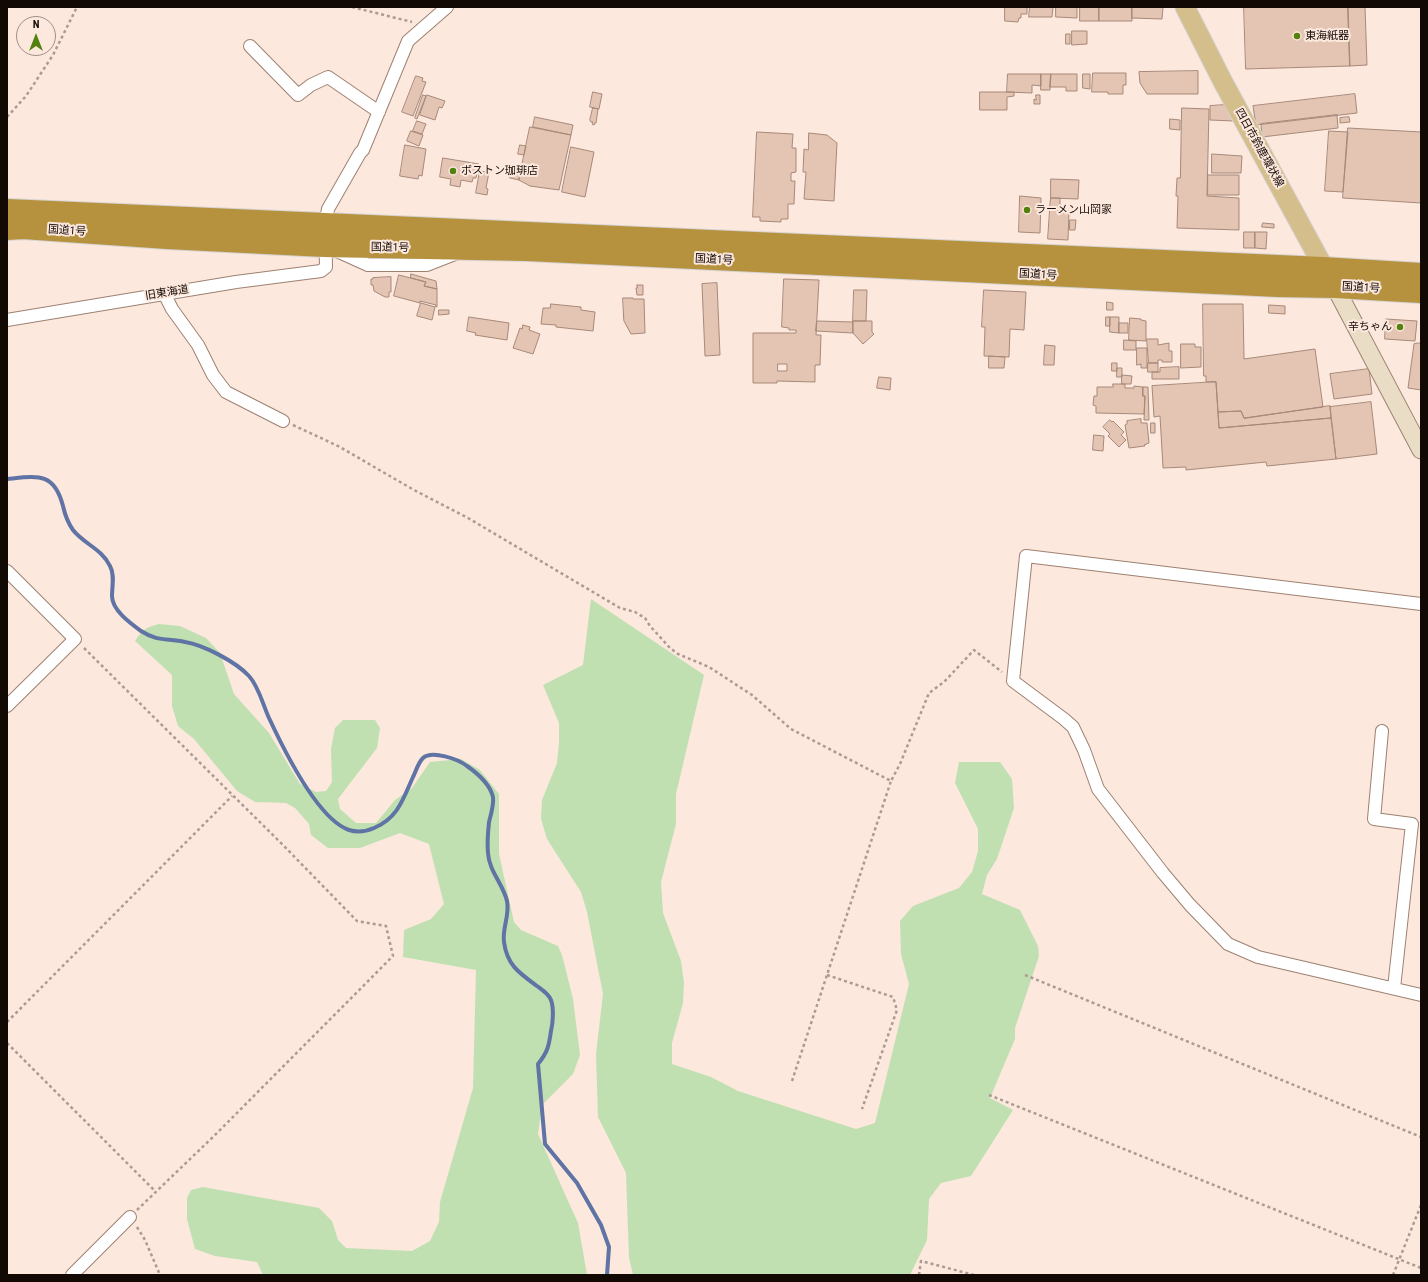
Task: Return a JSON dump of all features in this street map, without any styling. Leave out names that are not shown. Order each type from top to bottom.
[{"type":"highway","name":"国道1号","points":[[7,210],[159,216],[325,246],[466,230],[771,254]]},
{"type":"highway","name":"国道1号","points":[[7,228],[325,246],[466,250],[771,254],[1090,268],[1323,268],[1421,274]]},
{"type":"highway","name":"国道1号","points":[[1090,268],[1278,286],[1335,287],[1421,292]]},
{"type":"main road","name":"四日市鈴鹿環状線","points":[[1185,7],[1222,82],[1280,185],[1323,268],[1335,287]]},
{"type":"street","points":[[447,7],[408,41],[363,150],[328,209],[325,246],[368,265],[427,265],[466,250]]},
{"type":"street","points":[[250,46],[298,95],[311,84],[328,77],[379,112]]},
{"type":"street","name":"旧東海道","points":[[7,320],[164,293],[321,271],[325,246]]},
{"type":"street","points":[[1335,287],[1421,450]]},
{"type":"street","points":[[164,293],[172,309],[198,345],[213,375],[226,392],[284,421]]},
{"type":"street","points":[[1421,604],[1026,556],[1013,680],[1073,727],[1084,750],[1098,789],[1163,873],[1190,905],[1228,944],[1258,957],[1421,995]]},
{"type":"street","points":[[7,571],[75,639],[7,706]]},
{"type":"street","points":[[1382,731],[1374,819],[1412,824],[1394,988]]},
{"type":"street","points":[[72,1275],[130,1217]]},
{"type":"path","points":[[352,7],[426,26]]},
{"type":"path","points":[[7,117],[26,96],[53,55],[75,8]]},
{"type":"path","points":[[284,421],[338,446],[414,490],[475,522],[620,608],[635,612],[645,618],[650,626],[670,648],[678,654],[709,668],[733,682],[752,695],[790,729],[892,780]]},
{"type":"path","points":[[75,639],[283,845],[357,922],[386,926],[393,956],[214,1136],[130,1217],[145,1240],[160,1275]]},
{"type":"path","points":[[792,1081],[892,780],[900,764],[928,693],[944,682],[974,650],[1013,680]]},
{"type":"path","points":[[7,1022],[232,796]]},
{"type":"path","points":[[827,975],[893,997],[897,1010],[862,1109]]},
{"type":"path","points":[[1025,975],[1421,1137]]},
{"type":"path","points":[[7,1044],[155,1192]]},
{"type":"path","points":[[989,1096],[1421,1268]]},
{"type":"path","points":[[1393,1275],[1421,1205]]},
{"type":"path","points":[[919,1275],[921,1261],[974,1275]]},
{"type":"green space","points":[[591,599],[704,675],[676,794],[676,824],[661,882],[663,913],[681,961],[684,983],[683,1003],[672,1043],[672,1064],[711,1077],[738,1091],[856,1129],[875,1123],[909,984],[901,954],[900,921],[913,906],[959,888],[972,872],[978,851],[978,829],[955,783],[959,762],[1000,762],[1012,779],[1014,808],[997,859],[987,875],[982,894],[1020,910],[1038,946],[1039,956],[1015,1028],[1015,1039],[990,1098],[1013,1110],[971,1176],[941,1183],[929,1199],[927,1240],[910,1275],[633,1275],[629,1258],[626,1173],[598,1117],[596,1054],[603,994],[587,912],[581,892],[547,839],[541,819],[542,800],[557,763],[559,743],[559,723],[543,685],[583,665]]},
{"type":"green space","points":[[159,624],[180,626],[206,638],[220,653],[234,694],[269,733],[300,784],[316,792],[326,791],[332,782],[331,749],[335,728],[343,720],[375,720],[380,728],[377,748],[338,799],[340,809],[356,823],[376,823],[395,800],[412,788],[430,762],[461,759],[480,770],[499,794],[499,854],[514,922],[521,930],[558,946],[562,955],[573,999],[580,1055],[573,1074],[542,1105],[538,1134],[578,1223],[587,1275],[263,1275],[257,1262],[215,1256],[195,1249],[187,1219],[187,1198],[191,1190],[203,1187],[319,1208],[332,1221],[338,1240],[346,1248],[412,1251],[430,1241],[439,1222],[440,1202],[473,1088],[476,970],[403,957],[404,930],[431,919],[444,904],[429,844],[400,833],[360,848],[328,848],[311,835],[309,824],[295,808],[286,803],[255,802],[237,791],[194,739],[178,726],[172,706],[172,675],[135,641],[145,630],[151,626]]},
{"type":"building","points":[[1005,7],[1027,7],[1027,14],[1021,14],[1021,18],[1019,18],[1018,22],[1005,21]]},
{"type":"building","points":[[1030,7],[1053,7],[1052,17],[1029,17]]},
{"type":"building","points":[[1056,7],[1077,7],[1077,18],[1056,17]]},
{"type":"building","points":[[1080,7],[1099,7],[1099,21],[1080,21]]},
{"type":"building","points":[[1099,7],[1132,7],[1132,21],[1099,21]]},
{"type":"building","points":[[1132,7],[1163,7],[1162,19],[1132,18]]},
{"type":"building","name":"東海紙器","points":[[1244,7],[1348,7],[1350,66],[1246,69]]},
{"type":"building","points":[[1348,7],[1365,7],[1367,65],[1350,66]]},
{"type":"building","points":[[1072,31],[1087,31],[1087,44],[1072,45]]},
{"type":"building","points":[[1066,34],[1070,34],[1070,44],[1066,44]]},
{"type":"building","points":[[1198,71],[1198,94],[1147,94],[1140,83],[1139,72]]},
{"type":"building","points":[[1093,73],[1126,73],[1126,85],[1123,85],[1123,94],[1092,92]]},
{"type":"building","points":[[1008,74],[1041,74],[1041,86],[1032,85],[1032,93],[1007,92]]},
{"type":"building","points":[[1041,74],[1051,74],[1050,90],[1041,90]]},
{"type":"building","points":[[1051,74],[1077,74],[1077,91],[1066,91],[1066,87],[1050,87]]},
{"type":"building","points":[[1083,74],[1090,74],[1090,89],[1083,88]]},
{"type":"building","points":[[416,76],[423,78],[422,81],[426,82],[413,116],[402,112]]},
{"type":"building","points":[[593,92],[602,94],[599,109],[590,107]]},
{"type":"building","points":[[980,92],[1014,92],[1014,96],[1007,97],[1007,110],[980,110]]},
{"type":"building","points":[[1355,94],[1357,113],[1256,125],[1253,106]]},
{"type":"building","points":[[423,95],[426,96],[417,119],[415,118]]},
{"type":"building","points":[[427,95],[445,101],[442,108],[439,107],[435,120],[420,115]]},
{"type":"building","points":[[1036,95],[1040,95],[1040,104],[1034,104]]},
{"type":"building","points":[[1224,105],[1234,121],[1210,120],[1210,106]]},
{"type":"building","points":[[593,108],[598,109],[596,123],[594,125],[590,120]]},
{"type":"building","points":[[1182,108],[1209,109],[1207,196],[1239,198],[1239,230],[1177,228],[1178,196],[1176,196],[1177,178],[1180,178]]},
{"type":"building","points":[[1337,115],[1338,128],[1262,137],[1261,124]]},
{"type":"building","points":[[535,117],[573,125],[571,135],[533,127]]},
{"type":"building","points":[[1349,117],[1350,122],[1340,123],[1340,118]]},
{"type":"building","points":[[1170,119],[1180,120],[1180,130],[1170,129]]},
{"type":"building","points":[[417,121],[426,124],[422,134],[413,131]]},
{"type":"building","points":[[530,127],[571,135],[559,190],[530,186],[519,180]]},
{"type":"building","points":[[1348,128],[1421,132],[1421,203],[1343,198]]},
{"type":"building","points":[[411,131],[423,135],[419,146],[407,141]]},
{"type":"building","points":[[1329,131],[1348,132],[1343,192],[1325,191]]},
{"type":"building","points":[[757,132],[793,134],[792,148],[796,148],[796,172],[791,173],[791,181],[795,181],[794,204],[788,204],[788,219],[781,219],[781,222],[760,221],[760,217],[753,217]]},
{"type":"building","points":[[809,133],[827,135],[837,143],[834,201],[804,199],[806,172],[803,172],[804,149],[808,150]]},
{"type":"building","points":[[405,145],[426,149],[422,176],[419,175],[418,179],[400,176]]},
{"type":"building","points":[[520,145],[526,146],[524,155],[518,154]]},
{"type":"building","points":[[571,147],[594,152],[585,197],[562,192]]},
{"type":"building","points":[[1212,154],[1242,156],[1241,173],[1212,173]]},
{"type":"building","points":[[443,158],[479,164],[476,178],[473,178],[472,182],[461,180],[460,187],[450,185],[451,179],[440,177]]},
{"type":"building","points":[[512,169],[521,171],[519,180],[510,178]]},
{"type":"building","points":[[480,171],[489,172],[486,188],[488,189],[487,195],[476,193]]},
{"type":"building","points":[[1208,175],[1239,175],[1239,195],[1208,195]]},
{"type":"building","points":[[1051,179],[1079,180],[1078,199],[1051,198]]},
{"type":"building","points":[[1020,196],[1041,198],[1040,233],[1019,232]]},
{"type":"building","points":[[1051,198],[1060,198],[1060,208],[1050,208]]},
{"type":"building","points":[[1050,210],[1069,211],[1068,240],[1048,239]]},
{"type":"building","points":[[1070,220],[1076,220],[1075,230],[1070,230]]},
{"type":"building","points":[[1263,223],[1274,224],[1274,228],[1262,227]]},
{"type":"building","points":[[1244,232],[1255,232],[1255,248],[1244,248]]},
{"type":"building","points":[[1255,232],[1267,232],[1266,249],[1255,248]]},
{"type":"building","points":[[411,274],[436,281],[437,289],[424,286],[426,282],[411,278]]},
{"type":"building","points":[[399,275],[426,282],[424,286],[437,289],[437,307],[435,306],[436,305],[420,301],[420,303],[394,296]]},
{"type":"building","points":[[391,277],[391,292],[389,292],[389,297],[385,297],[374,291],[373,285],[371,285],[371,279]]},
{"type":"building","points":[[784,279],[819,280],[816,335],[821,335],[820,365],[815,365],[815,382],[777,381],[777,383],[753,383],[753,333],[796,333],[796,330],[789,330],[789,328],[782,327]],"holes":[[[778,364],[787,364],[787,371],[778,371]]]},
{"type":"building","points":[[717,283],[720,355],[705,356],[702,284]]},
{"type":"building","points":[[637,285],[643,285],[643,295],[637,295]]},
{"type":"building","points":[[854,290],[867,290],[866,321],[853,321]]},
{"type":"building","points":[[984,290],[1026,292],[1024,330],[1010,329],[1009,357],[984,356],[985,327],[982,327]]},
{"type":"building","points":[[623,298],[644,299],[645,333],[631,334],[624,321]]},
{"type":"building","points":[[1107,302],[1113,303],[1113,310],[1107,310]]},
{"type":"building","points":[[421,303],[435,307],[432,320],[417,316]]},
{"type":"building","points":[[551,304],[581,307],[581,310],[595,312],[593,331],[541,324],[543,308],[550,308]]},
{"type":"building","points":[[1203,304],[1243,304],[1244,359],[1315,349],[1323,407],[1244,418],[1241,411],[1218,412],[1216,382],[1206,382],[1206,376],[1204,376]]},
{"type":"building","points":[[1269,305],[1285,306],[1285,314],[1269,313]]},
{"type":"building","points":[[439,310],[449,310],[449,314],[439,315]]},
{"type":"building","points":[[469,317],[509,323],[507,340],[475,335],[476,333],[467,331]]},
{"type":"building","points":[[1106,317],[1110,317],[1110,326],[1106,326]]},
{"type":"building","points":[[1110,317],[1119,317],[1119,333],[1110,332]]},
{"type":"building","points":[[1130,318],[1146,321],[1146,341],[1129,340]]},
{"type":"building","points":[[1386,319],[1417,321],[1415,341],[1385,339]]},
{"type":"building","points":[[817,321],[853,322],[853,333],[816,331]]},
{"type":"building","points":[[853,321],[872,321],[872,332],[874,334],[863,344],[853,333]]},
{"type":"building","points":[[1119,323],[1128,323],[1128,333],[1119,333]]},
{"type":"building","points":[[523,325],[530,327],[529,330],[540,334],[533,354],[513,348],[520,328],[522,329]]},
{"type":"building","points":[[1147,339],[1158,339],[1158,345],[1169,343],[1169,351],[1172,351],[1172,362],[1162,362],[1162,360],[1158,360],[1158,363],[1149,363]]},
{"type":"building","points":[[1124,340],[1136,341],[1136,350],[1124,350]]},
{"type":"building","points":[[1421,343],[1421,390],[1408,388],[1414,344]]},
{"type":"building","points":[[1181,344],[1195,344],[1195,347],[1201,347],[1201,367],[1181,368]]},
{"type":"building","points":[[1045,345],[1055,346],[1054,365],[1044,365]]},
{"type":"building","points":[[1137,348],[1147,348],[1147,368],[1141,368],[1141,364],[1137,365]]},
{"type":"building","points":[[989,356],[1005,357],[1004,368],[989,368]]},
{"type":"building","points":[[1112,363],[1117,363],[1117,371],[1112,371]]},
{"type":"building","points":[[1148,363],[1158,363],[1158,372],[1148,372]]},
{"type":"building","points":[[1179,367],[1179,379],[1152,379],[1152,372],[1160,372],[1160,368]]},
{"type":"building","points":[[1117,368],[1122,368],[1122,377],[1117,377]]},
{"type":"building","points":[[1369,369],[1372,394],[1334,399],[1330,374]]},
{"type":"building","points":[[1122,375],[1132,376],[1131,384],[1122,384]]},
{"type":"building","points":[[879,377],[891,378],[890,390],[877,388]]},
{"type":"building","points":[[1216,382],[1219,428],[1331,418],[1336,459],[1267,466],[1266,462],[1186,470],[1186,467],[1163,468],[1160,416],[1154,417],[1152,386]]},
{"type":"building","points":[[1113,384],[1125,384],[1125,388],[1134,388],[1134,386],[1143,387],[1143,396],[1145,396],[1144,414],[1096,413],[1096,406],[1093,405],[1094,396],[1097,396],[1097,387],[1113,387]]},
{"type":"building","points":[[1143,387],[1148,387],[1149,420],[1144,420],[1145,396],[1143,396]]},
{"type":"building","points":[[1371,402],[1377,454],[1336,459],[1330,407]]},
{"type":"building","points":[[1330,406],[1331,418],[1219,428],[1218,412],[1241,411],[1244,418]]},
{"type":"building","points":[[1141,419],[1141,423],[1147,423],[1149,443],[1144,445],[1145,446],[1129,448],[1125,425],[1127,424],[1127,421]]},
{"type":"building","points":[[1110,420],[1124,432],[1121,435],[1126,440],[1119,447],[1108,436],[1110,434],[1103,427]]},
{"type":"building","points":[[1151,423],[1155,423],[1155,433],[1151,433]]},
{"type":"building","points":[[1094,435],[1104,436],[1103,451],[1093,450]]},
{"type":"waterway","points":[[7,479],[36,477],[50,482],[55,487],[67,519],[73,530],[77,535],[98,551],[107,560],[112,569],[113,601],[122,616],[141,631],[153,637],[193,644],[210,650],[236,665],[249,676],[258,691],[283,747],[302,781],[313,798],[337,823],[349,830],[362,832],[374,828],[389,819],[403,800],[420,762],[427,756],[445,756],[463,763],[483,779],[493,797],[488,834],[489,860],[493,872],[505,895],[508,906],[504,932],[504,942],[508,957],[519,972],[547,994],[552,1003],[553,1020],[549,1044],[544,1056],[538,1064],[545,1144],[577,1183],[601,1225],[609,1247],[607,1275]]},
{"type":"place","name":"東海紙器","points":[[1297,36]]},
{"type":"place","name":"ボストン珈琲店","points":[[453,171]]},
{"type":"place","name":"ラーメン山岡家","points":[[1027,210]]},
{"type":"place","name":"辛ちゃん","points":[[1400,327]]}]
